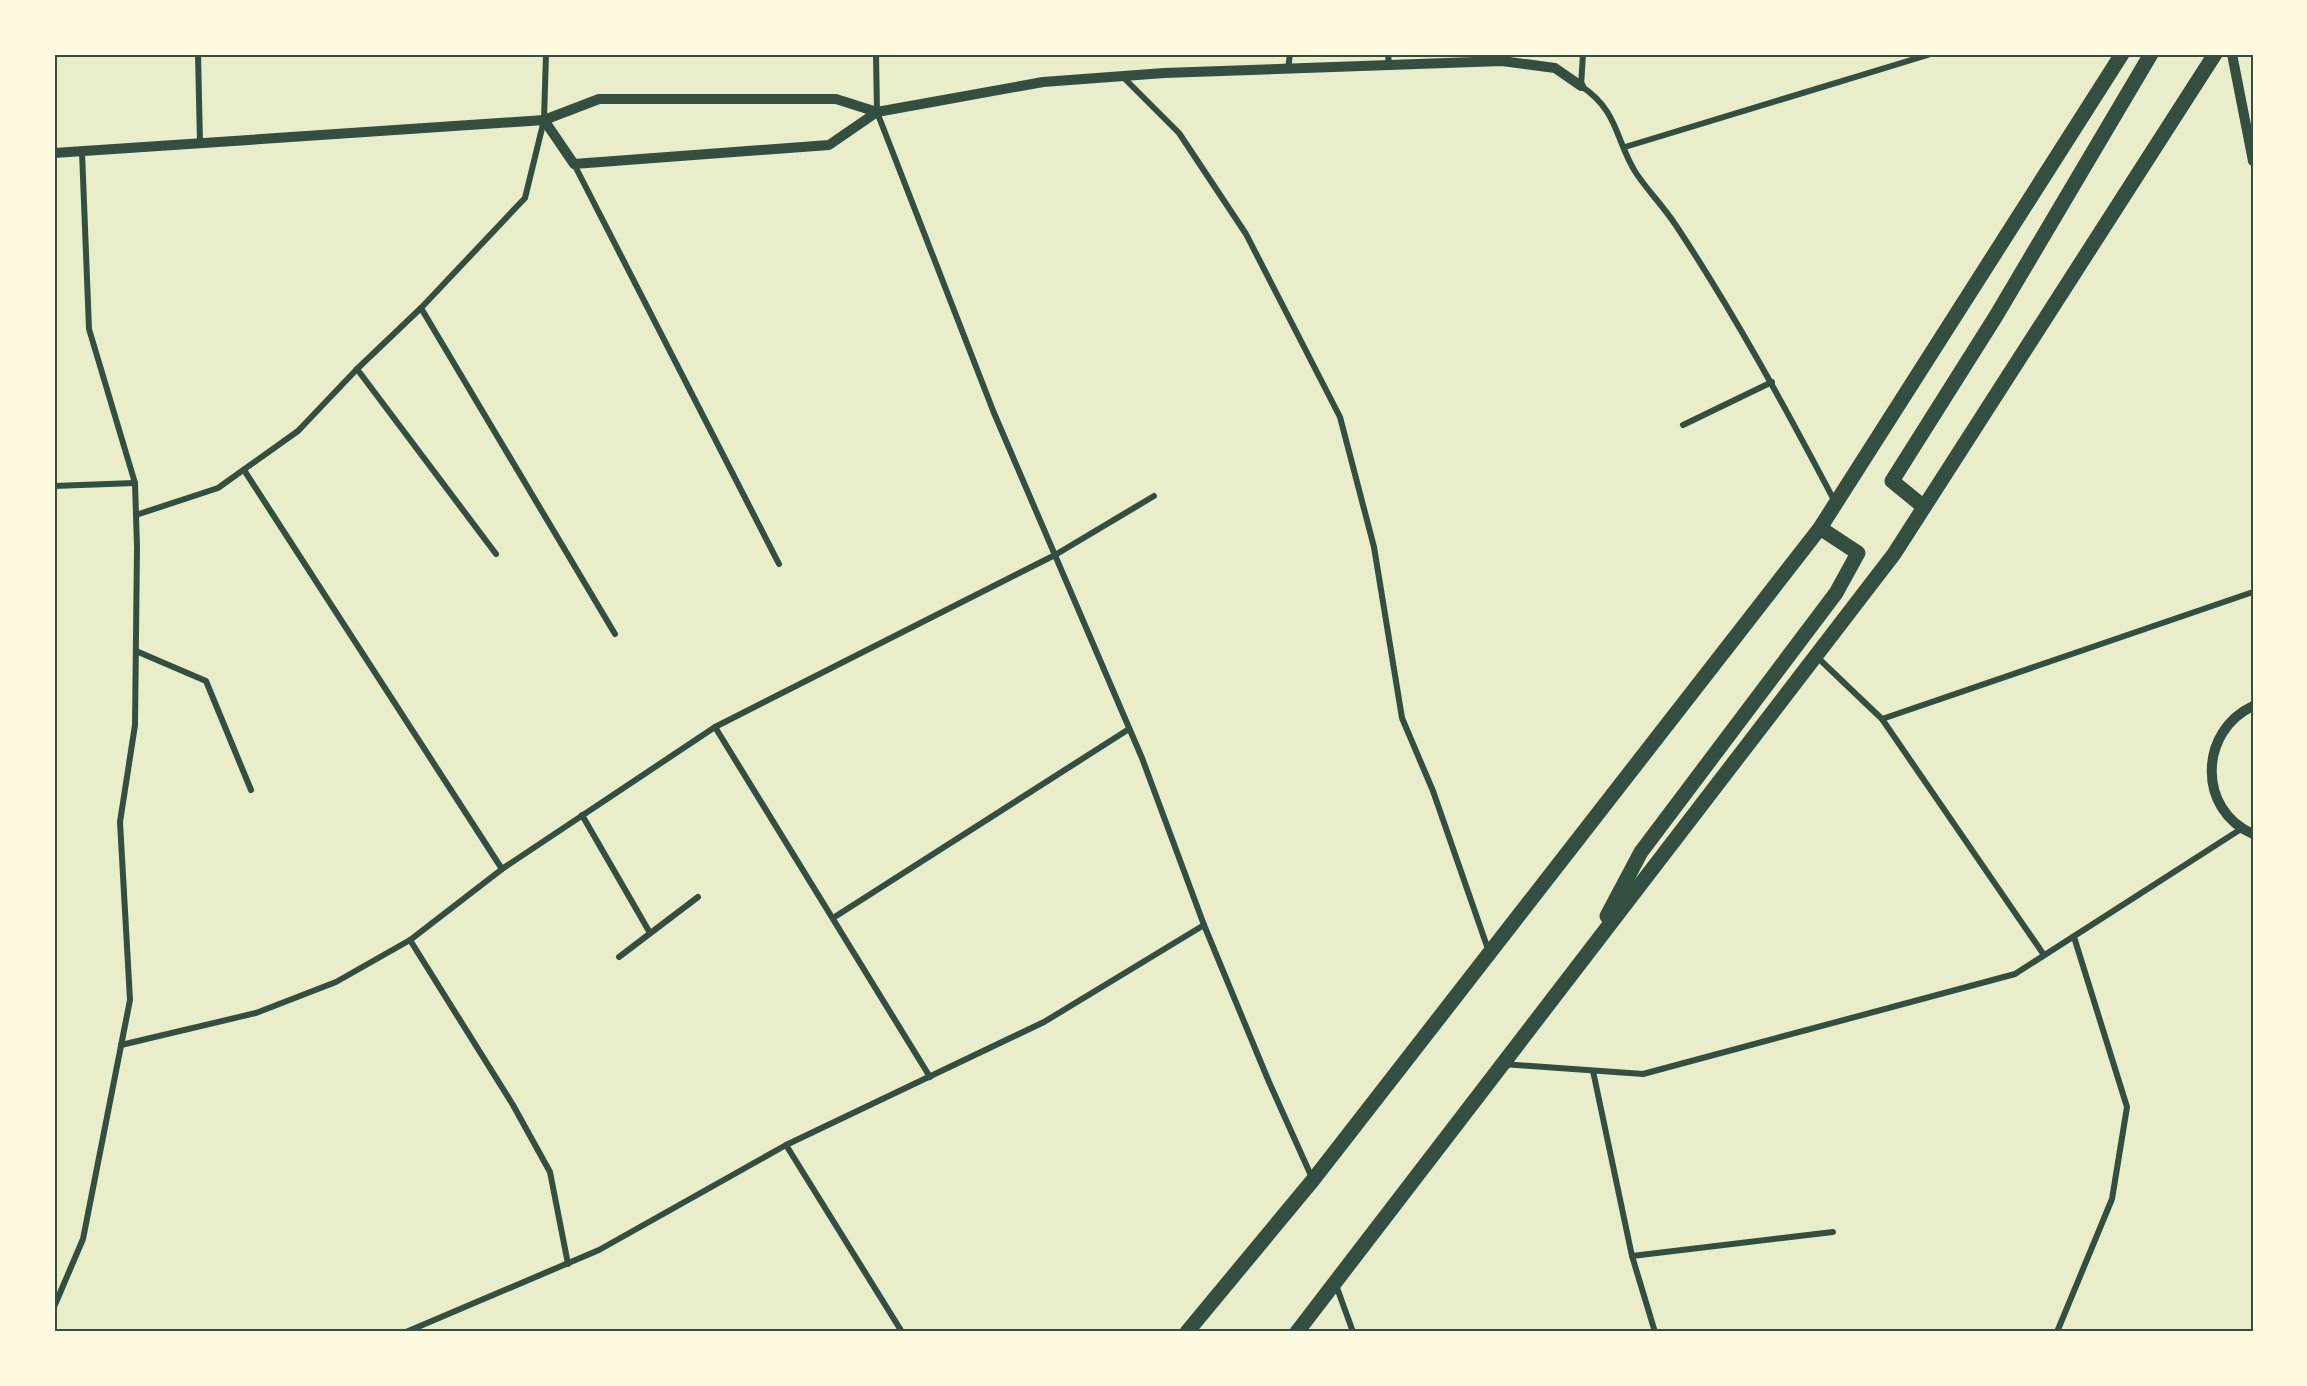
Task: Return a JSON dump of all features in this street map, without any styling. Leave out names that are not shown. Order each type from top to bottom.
[{"type":"main road","points":[[1187,1332],[1313,1180],[1820,528],[2122,54]]},
{"type":"main road","points":[[1924,507],[1892,481],[1996,316],[2151,54]]},
{"type":"main road","points":[[1297,1332],[1894,554],[2215,54]]},
{"type":"main road","points":[[1588,953],[1641,852],[1836,593],[1858,553],[1820,528]]},
{"type":"street","points":[[198,54],[200,143]]},
{"type":"street","points":[[136,515],[218,488],[298,431],[357,369],[421,308],[525,198],[544,120],[546,54]]},
{"type":"street","points":[[876,54],[877,112],[994,413],[1130,729],[1204,925],[1269,1082],[1313,1180]]},
{"type":"street","points":[[1288,69],[1290,54]]},
{"type":"street","points":[[1581,86],[1583,54]]},
{"type":"street","points":[[1625,147],[1931,54]]},
{"type":"street","points":[[2232,54],[2253,160]]},
{"type":"street","points":[[574,164],[829,146],[877,112],[1043,82],[1121,76],[1288,69],[1388,60],[1502,61],[1555,68],[1594,94],[1615,123],[1635,171],[1674,223],[1772,382],[1835,502]]},
{"type":"street","points":[[1121,76],[1179,133],[1246,234],[1340,417],[1374,547],[1402,718],[1433,791],[1489,952]]},
{"type":"street","points":[[54,153],[544,120],[599,99],[836,99],[877,112]]},
{"type":"street","points":[[544,120],[574,164],[779,564]]},
{"type":"street","points":[[54,1307],[83,1239],[130,1000],[120,822],[135,725],[135,483],[89,329],[82,152]]},
{"type":"street","points":[[421,308],[615,634]]},
{"type":"street","points":[[357,369],[496,554]]},
{"type":"street","points":[[1683,425],[1772,382]]},
{"type":"street","points":[[244,470],[502,869]]},
{"type":"street","points":[[54,486],[135,483]]},
{"type":"street","points":[[121,1045],[256,1013],[336,982],[410,940],[502,869],[715,727],[1055,555],[1154,496]]},
{"type":"street","points":[[1882,719],[2253,592]]},
{"type":"street","points":[[136,651],[206,681],[251,790]]},
{"type":"street","points":[[1816,656],[1882,719],[2044,955]]},
{"type":"street","points":[[2253,706],[2243,711],[2226,726],[2214,746],[2210,770],[2214,792],[2224,812],[2241,829],[2253,834]]},
{"type":"street","points":[[715,727],[930,1077]]},
{"type":"street","points":[[832,918],[1130,729]]},
{"type":"street","points":[[582,815],[650,933]]},
{"type":"street","points":[[1502,1064],[1643,1074],[2015,974],[2241,829]]},
{"type":"street","points":[[620,957],[698,897]]},
{"type":"street","points":[[406,1332],[599,1250],[786,1145],[1044,1022],[1204,925]]},
{"type":"street","points":[[2057,1332],[2112,1199],[2127,1107],[2074,937]]},
{"type":"street","points":[[410,940],[513,1105],[550,1172],[568,1264]]},
{"type":"street","points":[[1593,1071],[1632,1256],[1655,1332]]},
{"type":"street","points":[[786,1145],[902,1332]]},
{"type":"street","points":[[1632,1256],[1833,1232]]},
{"type":"street","points":[[1335,1282],[1353,1332]]}]
